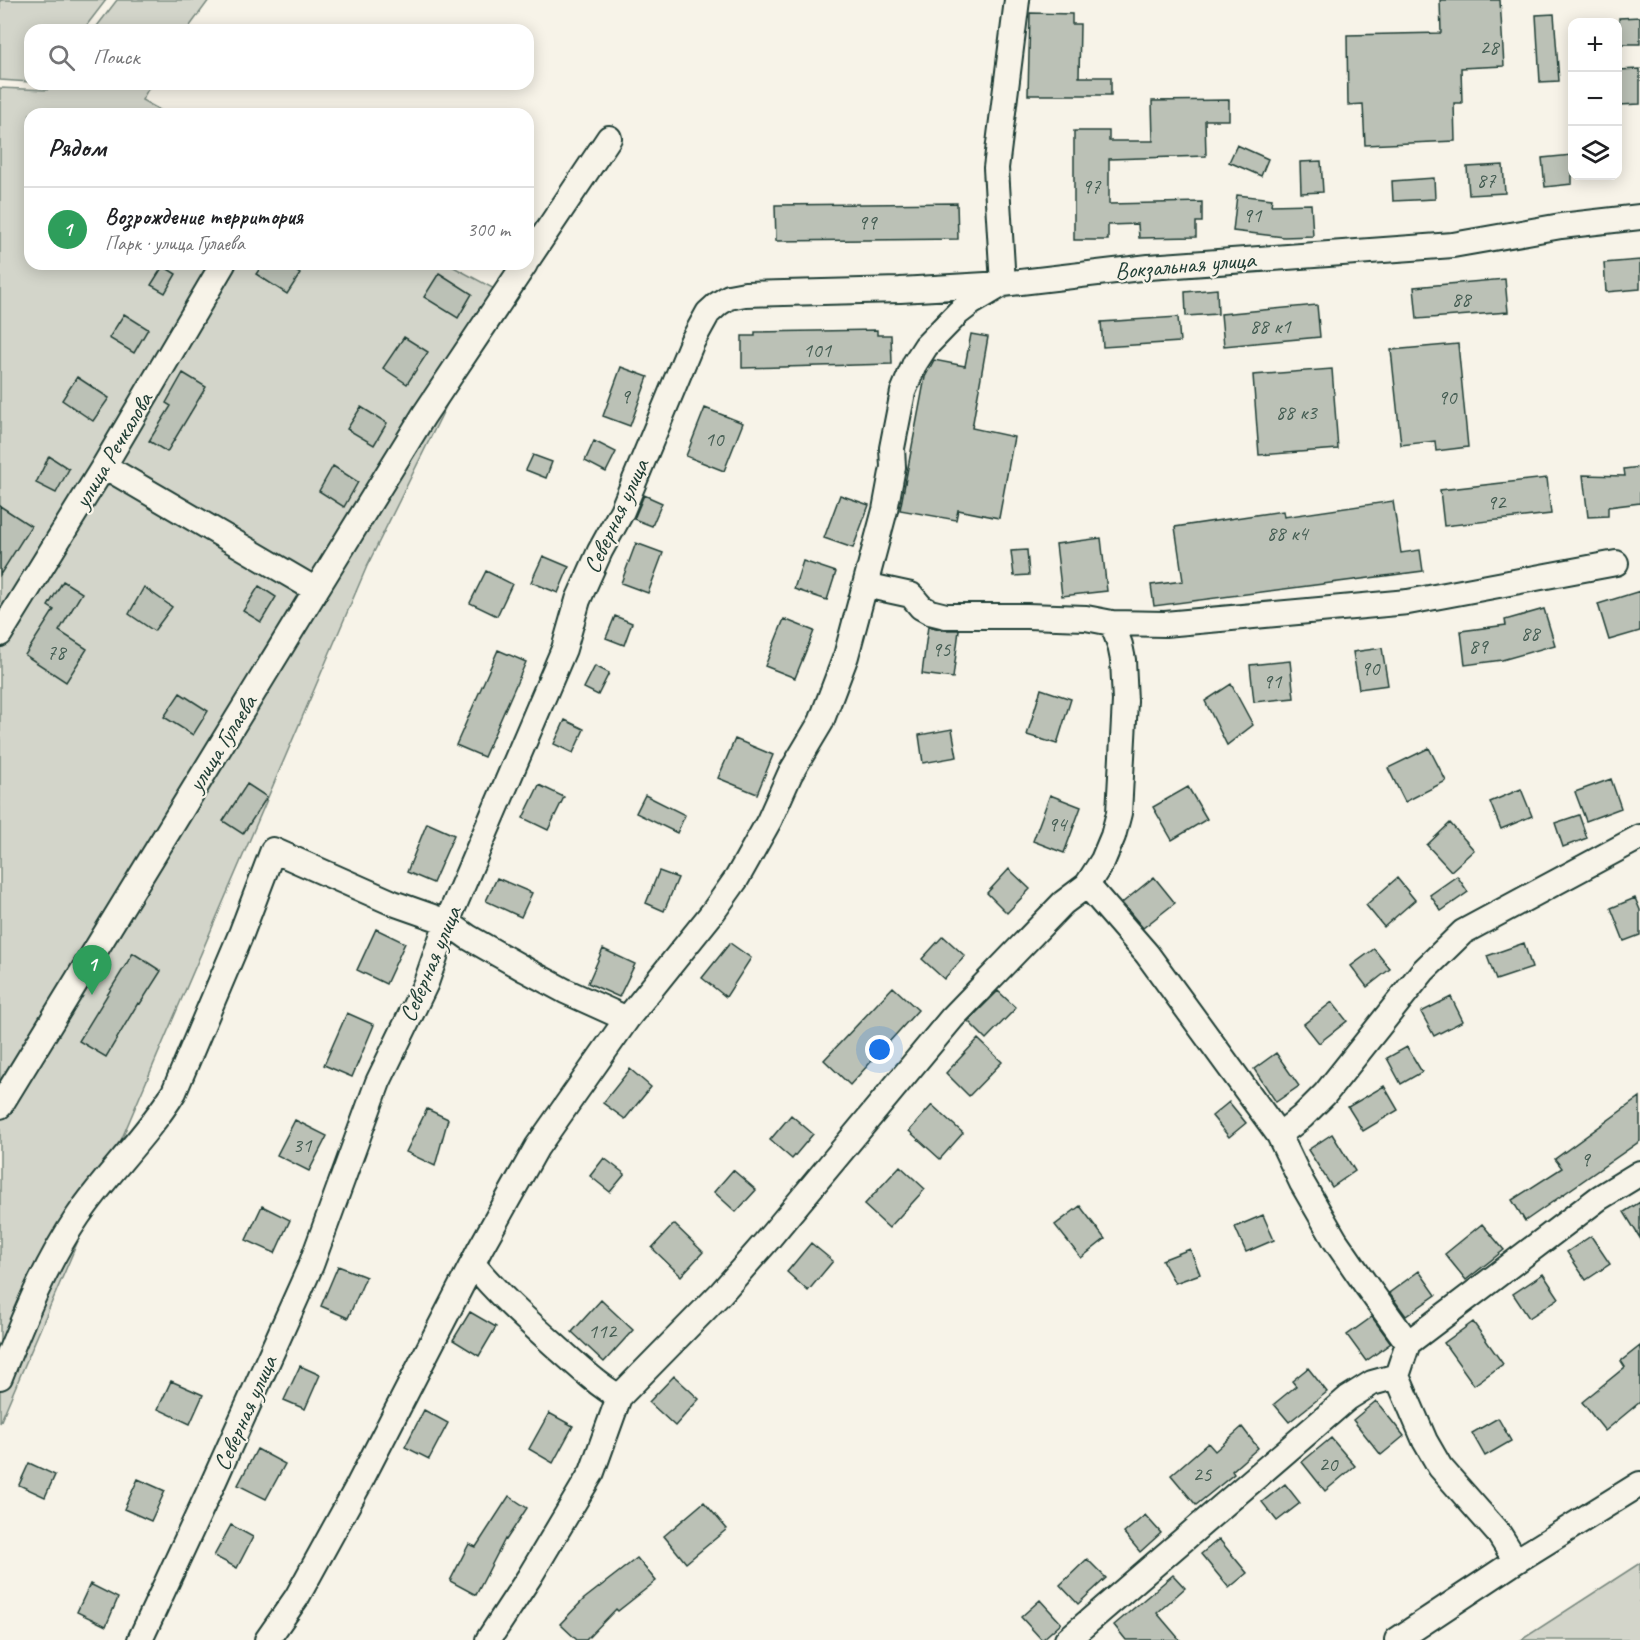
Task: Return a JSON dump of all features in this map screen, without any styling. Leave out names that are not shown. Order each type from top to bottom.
[{"type":"street","points":[[267,1640],[297,1597],[358,1486],[473,1264],[537,1147],[627,1019],[713,912],[737,878],[769,820],[790,774],[821,722],[846,656],[885,510],[893,467],[892,448],[903,392],[915,363],[926,346],[958,313],[1003,284],[996,168],[1017,0]]},
{"type":"street","points":[[534,250],[609,138]]},
{"type":"street","name":"Вокзальная улица","points":[[729,297],[745,294],[900,290],[1003,284],[1161,266],[1453,245],[1561,226],[1640,217]]},
{"type":"street","name":"улица Речкалова","points":[[0,634],[104,466],[219,270]]},
{"type":"street","name":"улица Гулаева","points":[[0,1106],[424,415],[521,270]]},
{"type":"street","name":"Северная улица","points":[[140,1640],[311,1265],[378,1082],[426,983],[447,921],[564,649],[578,600],[600,551],[622,511],[692,342],[708,313],[729,297]]},
{"type":"street","points":[[104,466],[316,590]]},
{"type":"street","points":[[865,585],[911,595],[921,607],[946,616],[1074,618],[1112,623],[1165,624],[1408,602],[1616,563]]},
{"type":"street","points":[[488,1640],[530,1576],[592,1472],[619,1397],[743,1268],[951,1018],[1064,903],[1087,885],[1103,860],[1119,813],[1125,691],[1123,660],[1112,623]]},
{"type":"street","points":[[1279,1135],[1302,1117],[1325,1094],[1423,971],[1462,932],[1640,837]]},
{"type":"street","points":[[0,1377],[40,1282],[78,1217],[100,1186],[159,1116],[174,1092],[241,934],[273,850],[393,903],[447,921],[468,937],[526,970],[627,1019]]},
{"type":"street","points":[[1087,885],[1147,954],[1279,1135],[1302,1183],[1335,1240],[1408,1343]]},
{"type":"street","points":[[1516,1561],[1499,1534],[1440,1467],[1425,1441],[1397,1376],[1408,1343],[1599,1198],[1640,1173]]},
{"type":"street","points":[[473,1264],[490,1285],[546,1338],[600,1385],[619,1397]]},
{"type":"street","points":[[1067,1640],[1348,1398],[1372,1383],[1397,1376]]},
{"type":"street","points":[[1397,1640],[1516,1561],[1640,1484]]},
{"type":"shaded area","points":[[0,0],[106,0],[88,24],[24,24],[24,82],[0,80]]},
{"type":"shaded area","points":[[117,0],[209,0],[191,24],[99,24]]},
{"type":"shaded area","points":[[0,88],[148,90],[142,100],[156,108],[24,108],[24,270],[459,270],[502,293],[367,566],[0,1423]]},
{"type":"shaded area","points":[[1640,1563],[1640,1640],[1521,1640]]},
{"type":"building","points":[[1440,0],[1500,0],[1504,66],[1461,68],[1462,103],[1454,103],[1455,141],[1365,145],[1363,104],[1348,105],[1347,35],[1441,33]]},
{"type":"building","points":[[1030,13],[1072,14],[1072,24],[1080,24],[1079,77],[1111,77],[1111,95],[1028,95]]},
{"type":"building","points":[[1554,14],[1559,81],[1540,82],[1536,15]]},
{"type":"building","points":[[1640,17],[1640,44],[1622,44],[1622,18],[1619,18]]},
{"type":"building","points":[[1640,69],[1640,104],[1622,105],[1622,70]]},
{"type":"building","points":[[1229,100],[1229,120],[1205,120],[1206,156],[1109,159],[1109,204],[1202,202],[1202,222],[1196,222],[1196,237],[1139,238],[1138,224],[1108,225],[1108,240],[1074,240],[1074,131],[1109,131],[1109,141],[1153,141],[1152,101]]},
{"type":"building","points":[[1237,145],[1268,159],[1261,176],[1229,162]]},
{"type":"building","points":[[1568,155],[1568,180],[1572,180],[1572,184],[1545,187],[1542,158]]},
{"type":"building","points":[[1321,161],[1323,192],[1301,193],[1300,162]]},
{"type":"building","points":[[1503,165],[1505,193],[1469,195],[1467,167]]},
{"type":"building","points":[[1434,178],[1435,199],[1393,201],[1392,181]]},
{"type":"building","points":[[1237,195],[1272,199],[1271,205],[1311,204],[1313,236],[1284,237],[1233,231]]},
{"type":"building","points":[[957,203],[958,239],[776,241],[775,205]]},
{"type":"building","points":[[1640,260],[1640,289],[1606,292],[1604,263]]},
{"type":"building","points":[[160,270],[170,270],[176,274],[165,293],[151,285]]},
{"type":"building","points":[[259,270],[294,270],[300,274],[287,294],[256,274]]},
{"type":"building","points":[[439,273],[472,294],[458,318],[424,297]]},
{"type":"building","points":[[1505,279],[1508,312],[1417,319],[1414,287]]},
{"type":"building","points":[[1217,289],[1218,314],[1186,316],[1185,292]]},
{"type":"building","points":[[1317,305],[1320,337],[1224,346],[1221,314]]},
{"type":"building","points":[[124,314],[148,329],[134,353],[109,338]]},
{"type":"building","points":[[1178,317],[1180,342],[1103,347],[1101,322]]},
{"type":"building","points":[[877,330],[877,335],[891,335],[892,364],[742,368],[742,336],[755,336],[755,332]]},
{"type":"building","points":[[971,334],[988,337],[972,428],[1014,437],[999,518],[958,510],[956,520],[900,510],[925,377],[934,360],[965,366]]},
{"type":"building","points":[[404,337],[428,352],[407,384],[383,368]]},
{"type":"building","points":[[1458,344],[1468,447],[1436,451],[1435,441],[1401,445],[1391,350]]},
{"type":"building","points":[[621,367],[648,377],[630,426],[603,416]]},
{"type":"building","points":[[1332,369],[1338,449],[1259,455],[1253,375]]},
{"type":"building","points":[[183,373],[206,387],[167,452],[149,441],[171,406],[166,403]]},
{"type":"building","points":[[77,377],[109,398],[93,421],[62,400]]},
{"type":"building","points":[[361,407],[387,423],[374,445],[347,429]]},
{"type":"building","points":[[705,408],[743,423],[724,471],[686,456]]},
{"type":"building","points":[[594,441],[616,452],[606,472],[585,461]]},
{"type":"building","points":[[533,455],[552,462],[546,478],[526,470]]},
{"type":"building","points":[[49,456],[69,469],[56,493],[36,483]]},
{"type":"building","points":[[333,466],[358,482],[344,507],[319,491]]},
{"type":"building","points":[[1640,467],[1640,503],[1608,507],[1608,516],[1588,517],[1583,475],[1625,476],[1624,469]]},
{"type":"building","points":[[1547,478],[1551,514],[1444,526],[1440,490]]},
{"type":"building","points":[[644,495],[662,503],[652,526],[634,519]]},
{"type":"building","points":[[840,495],[869,505],[853,548],[824,538]]},
{"type":"building","points":[[1393,501],[1401,553],[1420,550],[1423,571],[1154,606],[1151,585],[1183,581],[1175,527],[1283,511],[1284,517]]},
{"type":"building","points":[[0,506],[31,526],[0,575]]},
{"type":"building","points":[[1101,538],[1107,591],[1062,596],[1056,544]]},
{"type":"building","points":[[636,543],[663,553],[648,593],[621,583]]},
{"type":"building","points":[[1027,550],[1029,575],[1014,576],[1011,551]]},
{"type":"building","points":[[543,556],[569,567],[558,593],[531,582]]},
{"type":"building","points":[[803,561],[836,572],[827,600],[794,589]]},
{"type":"building","points":[[486,571],[512,584],[497,616],[470,603]]},
{"type":"building","points":[[63,581],[82,593],[59,631],[87,649],[66,682],[25,655],[54,610],[48,606]]},
{"type":"building","points":[[259,586],[276,597],[261,622],[243,611]]},
{"type":"building","points":[[144,587],[172,607],[154,631],[129,614]]},
{"type":"building","points":[[1640,591],[1640,631],[1609,640],[1598,604]]},
{"type":"building","points":[[1544,609],[1555,645],[1502,660],[1465,665],[1461,631],[1506,625],[1505,620]]},
{"type":"building","points":[[615,616],[632,623],[624,645],[606,638]]},
{"type":"building","points":[[784,619],[814,631],[795,678],[765,666]]},
{"type":"building","points":[[928,626],[943,630],[959,630],[953,678],[922,674]]},
{"type":"building","points":[[1382,648],[1388,685],[1359,689],[1353,652]]},
{"type":"building","points":[[498,650],[526,662],[484,757],[456,745]]},
{"type":"building","points":[[1290,661],[1294,698],[1254,702],[1250,665]]},
{"type":"building","points":[[595,666],[609,673],[598,695],[584,688]]},
{"type":"building","points":[[1231,684],[1253,725],[1227,745],[1205,701]]},
{"type":"building","points":[[1041,689],[1071,699],[1057,744],[1027,735]]},
{"type":"building","points":[[180,693],[208,711],[193,735],[164,717]]},
{"type":"building","points":[[565,720],[584,729],[573,753],[554,744]]},
{"type":"building","points":[[952,729],[957,757],[923,763],[919,735]]},
{"type":"building","points":[[735,739],[773,755],[757,794],[718,778]]},
{"type":"building","points":[[1429,748],[1446,781],[1405,802],[1388,768]]},
{"type":"building","points":[[1611,779],[1621,808],[1586,821],[1575,792]]},
{"type":"building","points":[[247,784],[267,797],[243,834],[223,821]]},
{"type":"building","points":[[539,785],[564,797],[548,830],[523,818]]},
{"type":"building","points":[[1188,787],[1207,819],[1172,840],[1153,807]]},
{"type":"building","points":[[1521,789],[1532,816],[1501,829],[1490,802]]},
{"type":"building","points":[[645,795],[685,815],[677,833],[636,813]]},
{"type":"building","points":[[1050,795],[1081,807],[1064,853],[1033,841]]},
{"type":"building","points":[[1579,815],[1587,838],[1563,847],[1555,823]]},
{"type":"building","points":[[427,823],[454,835],[433,883],[407,872]]},
{"type":"building","points":[[1450,823],[1474,850],[1451,871],[1427,845]]},
{"type":"building","points":[[1009,869],[1030,889],[1007,913],[987,893]]},
{"type":"building","points":[[659,871],[678,878],[664,911],[646,903]]},
{"type":"building","points":[[1457,876],[1468,892],[1441,911],[1430,895]]},
{"type":"building","points":[[1154,877],[1175,903],[1143,928],[1122,903]]},
{"type":"building","points":[[497,878],[532,893],[521,917],[486,901]]},
{"type":"building","points":[[1397,878],[1415,900],[1384,927],[1366,905]]},
{"type":"building","points":[[1635,898],[1640,910],[1640,935],[1624,941],[1611,908]]},
{"type":"building","points":[[376,929],[405,943],[386,984],[357,970]]},
{"type":"building","points":[[943,936],[965,956],[944,979],[922,959]]},
{"type":"building","points":[[730,943],[751,958],[726,997],[702,978]]},
{"type":"building","points":[[1524,943],[1532,968],[1496,980],[1487,956]]},
{"type":"building","points":[[603,949],[635,964],[619,997],[588,983]]},
{"type":"building","points":[[1374,949],[1390,969],[1367,987],[1351,966]]},
{"type":"building","points":[[133,953],[161,971],[140,1004],[138,1003],[106,1057],[79,1041]]},
{"type":"building","points":[[893,987],[918,1010],[850,1085],[824,1060]]},
{"type":"building","points":[[998,991],[1016,1008],[986,1039],[968,1021]]},
{"type":"building","points":[[1451,997],[1463,1021],[1434,1036],[1421,1012]]},
{"type":"building","points":[[1332,1002],[1347,1021],[1319,1043],[1304,1024]]},
{"type":"building","points":[[347,1013],[374,1025],[352,1077],[324,1065]]},
{"type":"building","points":[[978,1039],[1002,1062],[969,1096],[946,1073]]},
{"type":"building","points":[[1407,1047],[1422,1072],[1401,1084],[1387,1058]]},
{"type":"building","points":[[1276,1053],[1299,1086],[1276,1102],[1254,1069]]},
{"type":"building","points":[[630,1069],[651,1087],[625,1119],[603,1103]]},
{"type":"building","points":[[1384,1086],[1398,1110],[1363,1131],[1348,1107]]},
{"type":"building","points":[[1640,1097],[1640,1141],[1525,1221],[1512,1200],[1562,1168],[1555,1159]]},
{"type":"building","points":[[1229,1102],[1246,1123],[1229,1137],[1212,1116]]},
{"type":"building","points":[[932,1105],[963,1133],[940,1159],[909,1131]]},
{"type":"building","points":[[427,1109],[448,1119],[435,1166],[406,1152]]},
{"type":"building","points":[[791,1115],[813,1134],[792,1159],[770,1140]]},
{"type":"building","points":[[295,1120],[327,1136],[309,1171],[277,1155]]},
{"type":"building","points":[[1332,1134],[1355,1171],[1332,1187],[1308,1150]]},
{"type":"building","points":[[604,1158],[625,1174],[610,1192],[590,1176]]},
{"type":"building","points":[[900,1166],[925,1189],[889,1228],[864,1205]]},
{"type":"building","points":[[733,1170],[756,1190],[736,1212],[714,1192]]},
{"type":"building","points":[[1640,1202],[1640,1238],[1624,1212]]},
{"type":"building","points":[[262,1206],[290,1220],[275,1253],[246,1240]]},
{"type":"building","points":[[1080,1206],[1105,1239],[1081,1258],[1055,1225]]},
{"type":"building","points":[[1263,1215],[1274,1240],[1246,1252],[1235,1227]]},
{"type":"building","points":[[674,1224],[703,1252],[681,1276],[652,1248]]},
{"type":"building","points":[[1482,1224],[1504,1250],[1466,1280],[1445,1254]]},
{"type":"building","points":[[1591,1236],[1610,1264],[1586,1280],[1567,1252]]},
{"type":"building","points":[[811,1243],[833,1261],[808,1291],[787,1272]]},
{"type":"building","points":[[1190,1249],[1200,1274],[1175,1283],[1162,1260]]},
{"type":"building","points":[[338,1266],[366,1277],[348,1318],[321,1306]]},
{"type":"building","points":[[1419,1271],[1436,1295],[1406,1316],[1389,1293]]},
{"type":"building","points":[[1543,1274],[1559,1298],[1529,1318],[1513,1294]]},
{"type":"building","points":[[601,1300],[633,1330],[604,1362],[572,1332]]},
{"type":"building","points":[[470,1312],[496,1327],[479,1356],[453,1340]]},
{"type":"building","points":[[1372,1317],[1391,1343],[1366,1361],[1347,1335]]},
{"type":"building","points":[[1473,1322],[1503,1364],[1474,1385],[1444,1343]]},
{"type":"building","points":[[1640,1346],[1640,1402],[1605,1431],[1582,1402],[1625,1367],[1621,1361]]},
{"type":"building","points":[[300,1366],[320,1375],[305,1409],[284,1400]]},
{"type":"building","points":[[1308,1368],[1327,1392],[1289,1422],[1274,1404],[1296,1386],[1292,1381]]},
{"type":"building","points":[[674,1376],[699,1399],[675,1426],[649,1402]]},
{"type":"building","points":[[171,1381],[203,1395],[190,1424],[158,1409]]},
{"type":"building","points":[[1376,1401],[1404,1436],[1381,1455],[1353,1420]]},
{"type":"building","points":[[424,1410],[448,1423],[429,1459],[405,1447]]},
{"type":"building","points":[[549,1413],[573,1426],[553,1463],[529,1449]]},
{"type":"building","points":[[1498,1418],[1511,1441],[1485,1456],[1472,1433]]},
{"type":"building","points":[[1242,1427],[1258,1448],[1232,1471],[1234,1474],[1196,1505],[1171,1475],[1208,1443],[1215,1451]]},
{"type":"building","points":[[1331,1438],[1355,1466],[1325,1491],[1302,1462]]},
{"type":"building","points":[[257,1449],[285,1464],[266,1499],[238,1485]]},
{"type":"building","points":[[29,1463],[55,1475],[45,1497],[19,1485]]},
{"type":"building","points":[[138,1479],[165,1491],[151,1521],[124,1509]]},
{"type":"building","points":[[1285,1484],[1300,1503],[1277,1521],[1262,1502]]},
{"type":"building","points":[[509,1496],[527,1508],[505,1539],[476,1595],[450,1581],[469,1544],[476,1547]]},
{"type":"building","points":[[704,1502],[727,1529],[686,1563],[664,1536]]},
{"type":"building","points":[[1145,1515],[1161,1533],[1140,1552],[1124,1533]]},
{"type":"building","points":[[231,1525],[253,1537],[237,1568],[214,1556]]},
{"type":"building","points":[[1219,1539],[1247,1573],[1229,1588],[1201,1554]]},
{"type":"building","points":[[637,1558],[656,1581],[618,1611],[616,1609],[586,1640],[577,1640],[560,1624],[584,1599]]},
{"type":"building","points":[[1087,1559],[1106,1578],[1078,1604],[1060,1585]]},
{"type":"building","points":[[1173,1575],[1185,1588],[1157,1613],[1180,1640],[1126,1640],[1114,1625]]},
{"type":"building","points":[[90,1584],[118,1598],[106,1626],[77,1612]]},
{"type":"building","points":[[1040,1600],[1061,1623],[1042,1640],[1021,1617]]},
{"type":"place","name":"Возрождение территория","points":[[92,995]]}]
